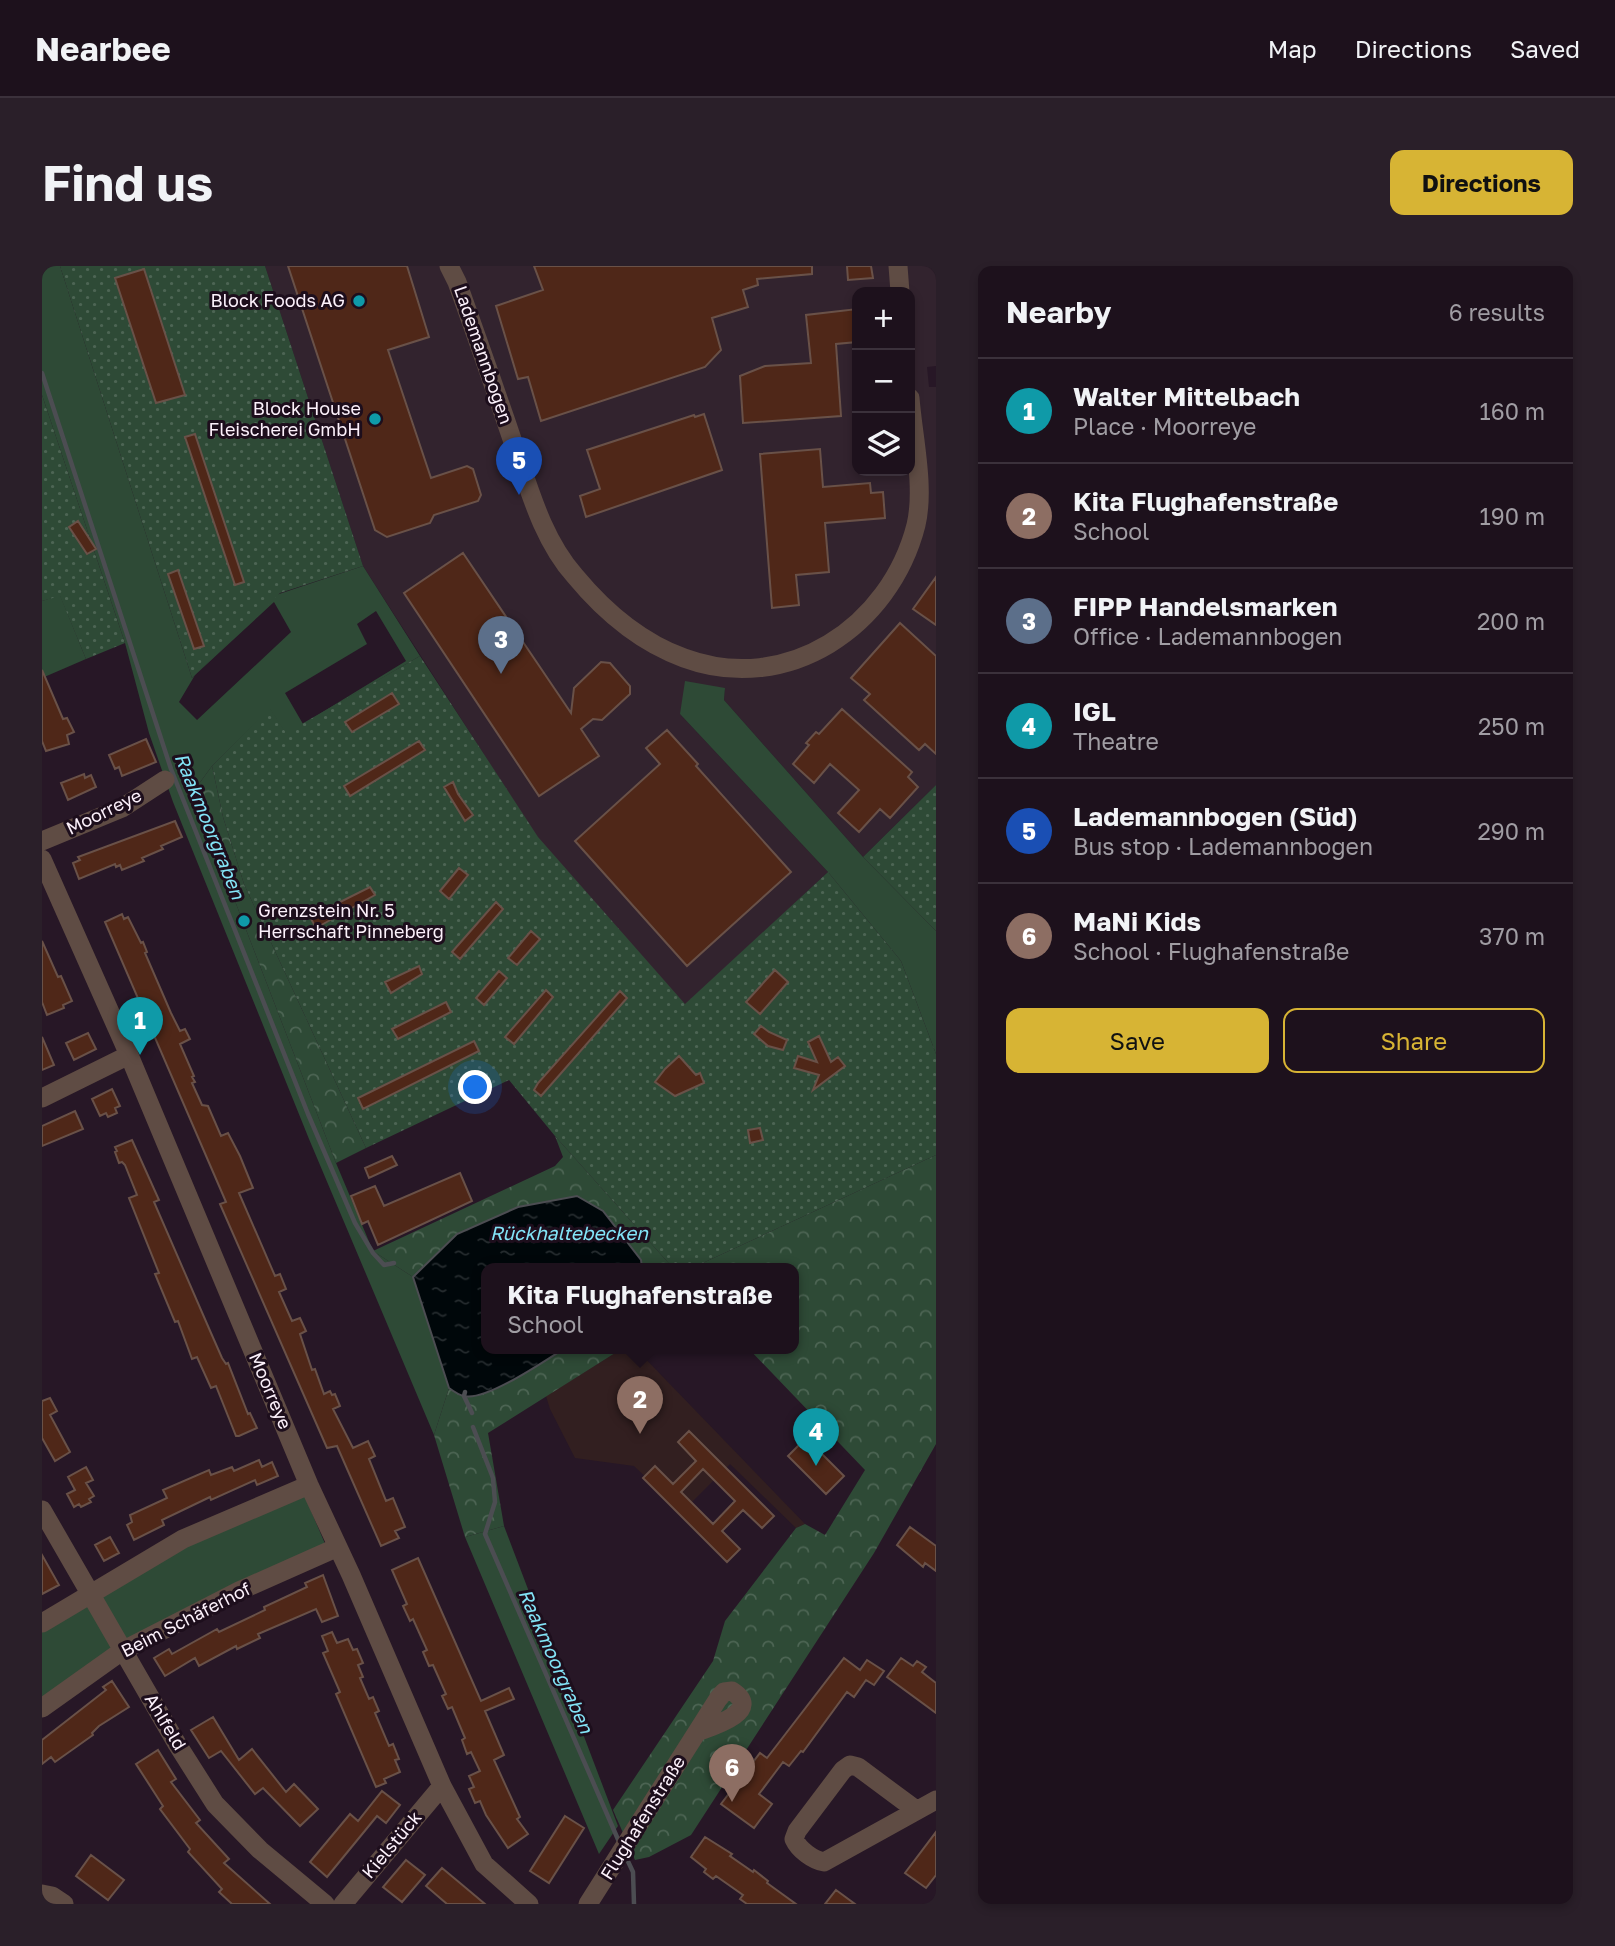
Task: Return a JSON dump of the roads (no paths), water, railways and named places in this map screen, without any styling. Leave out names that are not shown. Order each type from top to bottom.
[{"type":"street","name":"Lademannbogen","points":[[449,266],[457,282],[531,494],[557,552],[580,582],[618,620],[642,638],[685,659],[741,668],[769,667],[791,662],[840,639],[857,625],[883,596],[898,569],[916,525],[919,496],[911,413]]},
{"type":"street","points":[[898,266],[900,287]]},
{"type":"street","name":"Moorreye","points":[[42,841],[122,808],[165,780]]},
{"type":"street","name":"Moorreye","points":[[42,859],[130,1055],[309,1485],[442,1786],[484,1864],[529,1904]]},
{"type":"street","points":[[42,1098],[130,1055]]},
{"type":"street","points":[[42,1623],[183,1539],[309,1485]]},
{"type":"street","name":"Ahlfeld","points":[[42,1510],[122,1651],[215,1804],[260,1850],[325,1904]]},
{"type":"street","name":"Beim Schäferhof","points":[[42,1708],[122,1651],[239,1591],[338,1547]]},
{"type":"street","name":"Flughafenstraße","points":[[588,1904],[697,1732]]},
{"type":"street","points":[[916,1810],[850,1765],[843,1770],[794,1839],[798,1846],[818,1861],[824,1862],[936,1800]]},
{"type":"street","name":"Kielstück","points":[[343,1904],[442,1786]]},
{"type":"street","points":[[42,1894],[52,1896],[64,1904]]},
{"type":"water","name":"Rückhaltebecken","points":[[577,1196],[603,1211],[641,1263],[481,1263],[481,1354],[555,1354],[500,1387],[474,1396],[464,1396],[449,1388],[413,1277],[457,1234],[518,1207]]},
{"type":"waterway","name":"Raakmoorgraben","points":[[42,373],[171,769],[308,1114],[355,1223],[373,1253],[384,1265],[394,1263]]},
{"type":"waterway","name":"Raakmoorgraben","points":[[465,1392],[464,1396],[472,1413]]},
{"type":"waterway","name":"Raakmoorgraben","points":[[473,1427],[493,1478],[495,1502],[485,1534],[620,1844]]},
{"type":"waterway","name":"Raakmoorgraben","points":[[625,1855],[633,1872],[634,1904]]},
{"type":"place","name":"Block Foods AG","points":[[359,301]]},
{"type":"place","name":"Block House Fleischerei GmbH","points":[[375,419]]},
{"type":"place","name":"Lademannbogen (Süd)","points":[[519,495]]},
{"type":"place","name":"FIPP Handelsmarken","points":[[501,674]]},
{"type":"place","name":"Grenzstein Nr. 5 Herrschaft Pinneberg","points":[[244,921]]},
{"type":"place","name":"Walter Mittelbach","points":[[140,1055]]},
{"type":"place","name":"Kita Flughafenstraße","points":[[640,1434]]},
{"type":"place","name":"IGL","points":[[816,1466]]},
{"type":"place","name":"MaNi Kids","points":[[732,1802]]}]
